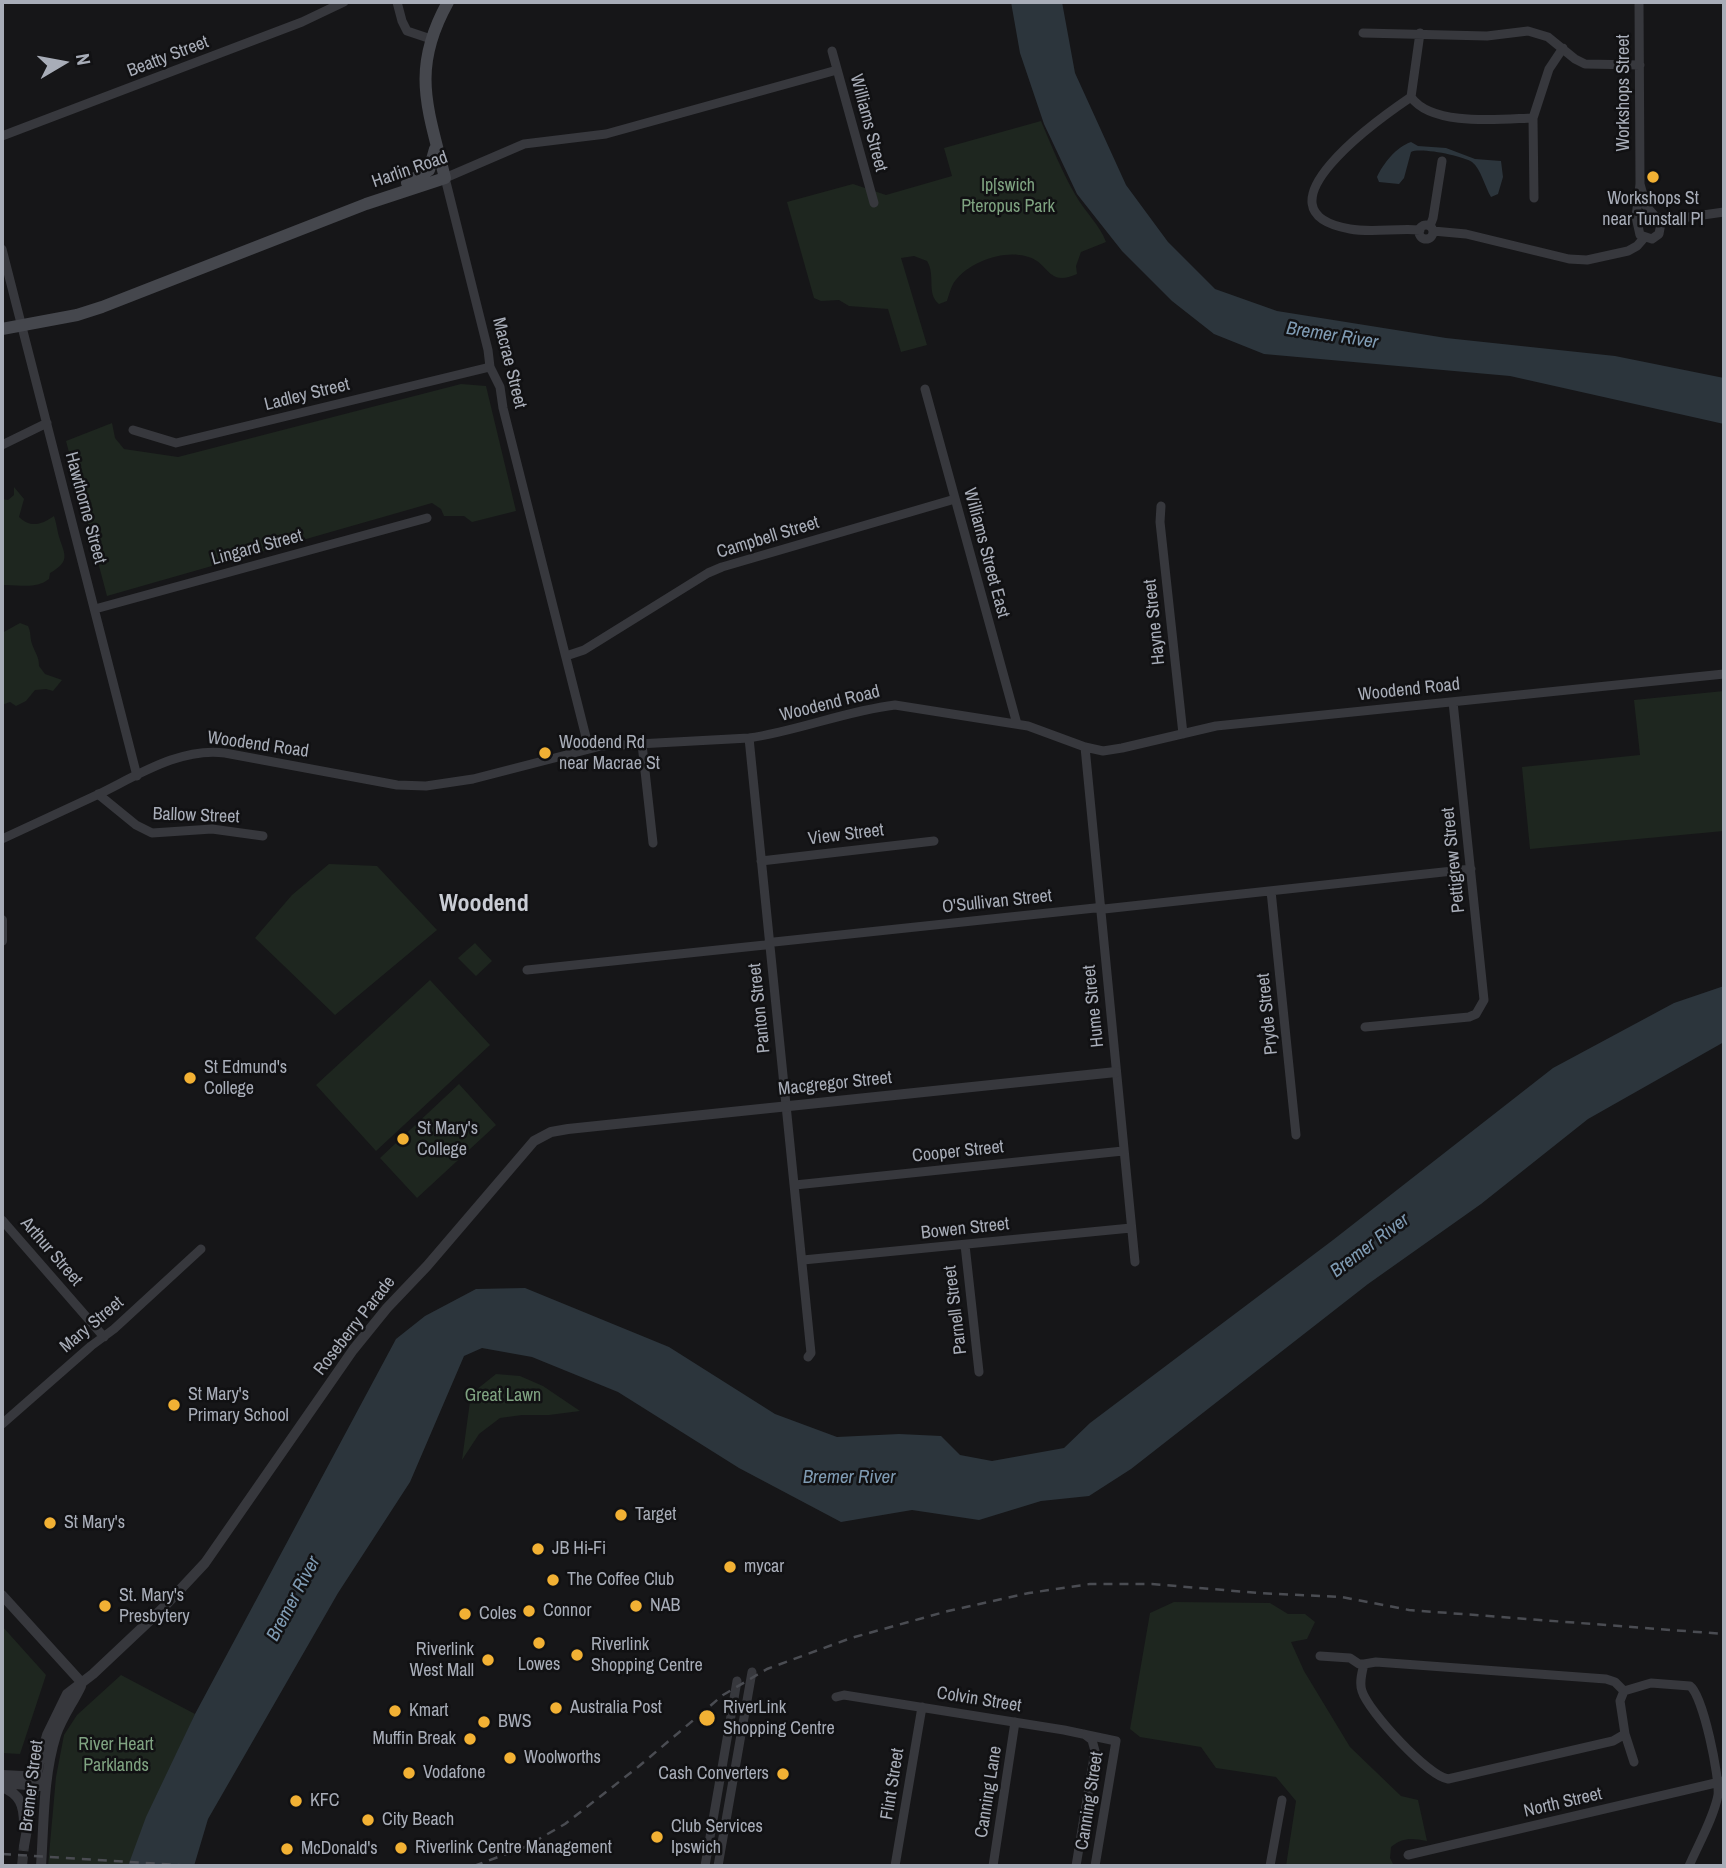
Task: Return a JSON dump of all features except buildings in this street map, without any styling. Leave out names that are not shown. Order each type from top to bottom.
[{"type":"main road","name":"Macrae Street","points":[[445,178],[425,88],[425,66],[431,40],[448,2]]},
{"type":"main road","points":[[366,204],[425,174],[433,162],[436,142]]},
{"type":"main road","name":"Harlin Road","points":[[2,329],[102,307],[366,204],[445,178]]},
{"type":"street","name":"Beatty Street","points":[[2,136],[302,22],[344,2]]},
{"type":"street","points":[[397,2],[407,31],[431,40]]},
{"type":"street","name":"Workshops Street","points":[[1637,227],[1640,184],[1639,2]]},
{"type":"street","points":[[1363,33],[1479,36],[1528,31],[1548,37],[1585,64],[1640,65]]},
{"type":"street","points":[[1419,33],[1411,97],[1352,141],[1314,187],[1312,210],[1319,217],[1350,229],[1420,230],[1423,226],[1569,259],[1587,260],[1628,251],[1637,246],[1644,237]]},
{"type":"street","points":[[1534,198],[1533,118],[1549,69],[1563,48]]},
{"type":"street","name":"Williams Street","points":[[832,51],[874,203]]},
{"type":"street","name":"Harlin Road","points":[[445,178],[524,144],[606,134],[837,70]]},
{"type":"street","points":[[1411,97],[1419,105],[1456,119],[1533,118]]},
{"type":"street","points":[[1432,228],[1443,161]]},
{"type":"street","name":"Macrae Street","points":[[445,178],[490,367],[500,387],[503,408],[589,749]]},
{"type":"street","name":"Workshops Street","points":[[1640,184],[1646,206],[1655,216]]},
{"type":"street","points":[[1684,218],[1652,239],[1644,237],[1637,227],[1643,216],[1668,220],[1724,212]]},
{"type":"street","points":[[1655,216],[1661,223],[1661,231]]},
{"type":"street","name":"Hawthorne Street","points":[[2,249],[137,776]]},
{"type":"street","name":"Ladley Street","points":[[133,430],[176,443],[490,367]]},
{"type":"street","name":"Williams Street East","points":[[925,389],[1017,724]]},
{"type":"street","points":[[2,445],[47,423]]},
{"type":"street","name":"Campbell Street","points":[[566,656],[584,650],[722,567],[955,499]]},
{"type":"street","name":"Hayne Street","points":[[1161,506],[1160,522],[1183,734]]},
{"type":"street","name":"Lingard Street","points":[[95,609],[427,518]]},
{"type":"street","name":"Woodend Road","points":[[2,839],[186,755],[214,752],[397,785],[426,786],[473,779],[589,749],[771,735],[873,708],[895,705],[1017,724],[1103,751],[1216,726],[1724,674]]},
{"type":"street","name":"Pettigrew Street","points":[[1365,1027],[1462,1018],[1476,1014],[1484,1000],[1453,702]]},
{"type":"street","name":"Panton Street","points":[[749,738],[803,1260],[811,1353],[808,1357]]},
{"type":"street","points":[[642,744],[653,843]]},
{"type":"street","name":"Hume Street","points":[[1084,747],[1135,1262]]},
{"type":"street","name":"Ballow Street","points":[[98,794],[136,825],[152,833],[212,830],[263,836]]},
{"type":"street","name":"View Street","points":[[761,861],[934,841]]},
{"type":"street","name":"O'Sullivan Street","points":[[527,970],[1471,869]]},
{"type":"street","name":"Pryde Street","points":[[1271,891],[1296,1135]]},
{"type":"street","points":[[2,920],[2,941]]},
{"type":"street","name":"Macgregor Street","points":[[558,1130],[1116,1072]]},
{"type":"street","name":"Roseberry Parade","points":[[82,1683],[162,1609],[205,1563],[353,1350],[387,1308],[427,1266],[525,1149],[541,1137],[558,1130]]},
{"type":"street","name":"Cooper Street","points":[[795,1185],[1123,1151]]},
{"type":"street","name":"Arthur Street","points":[[2,1220],[104,1337]]},
{"type":"street","name":"Bowen Street","points":[[803,1260],[1131,1228]]},
{"type":"street","name":"Parnell Street","points":[[965,1245],[979,1372]]},
{"type":"street","name":"Mary Street","points":[[2,1423],[104,1337],[201,1249]]},
{"type":"street","points":[[2,1595],[82,1683]]},
{"type":"street","points":[[1320,1656],[1350,1658],[1359,1664],[1376,1662],[1606,1679],[1615,1682],[1624,1691]]},
{"type":"street","points":[[1364,1664],[1360,1685],[1377,1717],[1434,1773],[1443,1778],[1452,1779],[1601,1744],[1625,1734]]},
{"type":"street","points":[[718,1866],[752,1672]]},
{"type":"street","points":[[705,1866],[737,1681]]},
{"type":"street","name":"Bremer Street","points":[[2,1785],[22,1803],[24,1845],[58,1729],[82,1683]]},
{"type":"street","points":[[1624,1691],[1651,1683],[1683,1685],[1694,1688],[1698,1696],[1721,1782],[1716,1802],[1689,1866]]},
{"type":"street","points":[[1624,1691],[1620,1701],[1625,1734],[1634,1762]]},
{"type":"street","name":"Colvin Street","points":[[836,1697],[844,1695],[922,1707],[1116,1741]]},
{"type":"street","name":"Flint Street","points":[[895,1866],[922,1707]]},
{"type":"street","name":"Canning Lane","points":[[993,1866],[1016,1722]]},
{"type":"street","name":"Canning Street","points":[[1076,1866],[1095,1751],[1092,1740],[1082,1733]]},
{"type":"street","name":"Canning Street","points":[[1095,1866],[1116,1741]]},
{"type":"street","points":[[2,1775],[42,1782]]},
{"type":"street","points":[[2,1785],[42,1782]]},
{"type":"street","name":"Bremer Street","points":[[41,1866],[42,1782]]},
{"type":"street","name":"North Street","points":[[1408,1855],[1721,1782]]},
{"type":"street","points":[[1270,1866],[1282,1801]]},
{"type":"green space","name":"Ip[swich Pteropus Park","points":[[1041,121],[1071,187],[1106,242],[1081,252],[1076,266],[1077,274],[1059,278],[1025,256],[997,256],[977,263],[961,274],[952,285],[947,301],[939,304],[933,295],[927,261],[914,256],[901,258],[927,345],[901,352],[888,309],[849,306],[839,300],[821,301],[814,298],[787,202],[853,184],[886,195],[952,176],[944,148]]},
{"type":"green space","points":[[461,384],[486,386],[516,511],[472,522],[464,516],[444,516],[441,509],[432,503],[107,596],[66,441],[112,423],[115,438],[124,449],[178,457]]},
{"type":"green space","points":[[14,487],[24,499],[19,517],[28,523],[36,524],[54,516],[64,551],[62,564],[50,573],[49,579],[38,584],[2,585],[2,499],[8,500],[14,495]]},
{"type":"green space","points":[[20,623],[28,626],[30,630],[39,666],[45,674],[62,680],[53,691],[35,690],[26,701],[16,706],[10,702],[2,705],[2,633]]},
{"type":"green space","points":[[1724,691],[1724,831],[1530,849],[1522,767],[1640,755],[1634,700]]},
{"type":"green space","points":[[329,864],[377,866],[437,930],[335,1015],[255,938],[292,895]]},
{"type":"green space","points":[[475,943],[492,961],[476,976],[458,958]]},
{"type":"green space","points":[[430,980],[490,1045],[376,1151],[316,1085]]},
{"type":"green space","points":[[459,1084],[496,1125],[417,1198],[380,1158]]},
{"type":"green space","name":"Great Lawn","points":[[496,1374],[520,1376],[543,1386],[580,1411],[500,1418],[479,1434],[462,1460],[471,1394]]},
{"type":"green space","points":[[1174,1602],[1270,1603],[1288,1614],[1305,1614],[1315,1622],[1307,1639],[1291,1642],[1304,1671],[1350,1747],[1401,1796],[1418,1800],[1427,1841],[1408,1839],[1391,1847],[1390,1858],[1394,1866],[1286,1866],[1296,1801],[1276,1777],[1216,1768],[1201,1747],[1140,1737],[1130,1729],[1150,1613]]},
{"type":"green space","points":[[2,1626],[46,1675],[20,1754],[2,1753]]},
{"type":"green space","name":"River Heart Parklands","points":[[121,1675],[195,1714],[128,1866],[48,1866],[56,1777],[64,1735],[77,1715]]},
{"type":"water","name":"Bremer River","points":[[1011,2],[1062,2],[1075,73],[1126,185],[1168,242],[1215,289],[1277,311],[1446,338],[1615,356],[1724,378],[1724,424],[1510,376],[1264,354],[1214,334],[1172,301],[1122,251],[1077,194],[1044,124],[1020,53]]},
{"type":"water","points":[[1411,142],[1418,146],[1446,148],[1475,159],[1501,161],[1503,177],[1498,194],[1491,197],[1472,162],[1432,151],[1411,152],[1404,178],[1399,184],[1379,182],[1377,177],[1386,162],[1400,148]]},
{"type":"water","name":"Bremer River","points":[[1724,986],[1724,1042],[1588,1119],[1481,1204],[1368,1284],[1131,1469],[1089,1496],[1041,1501],[979,1520],[912,1510],[841,1522],[739,1468],[618,1392],[532,1357],[482,1348],[464,1356],[410,1482],[338,1593],[208,1819],[194,1866],[128,1866],[146,1817],[195,1714],[396,1339],[425,1316],[476,1289],[525,1288],[669,1347],[775,1414],[837,1437],[899,1434],[941,1436],[960,1455],[992,1461],[1064,1448],[1090,1423],[1333,1240],[1553,1068],[1674,1003]]},
{"type":"tunnel","points":[[22,1866],[24,1846]]},
{"type":"railway","points":[[474,1866],[525,1847],[565,1824],[723,1695],[767,1669],[851,1638],[948,1611],[1029,1593],[1090,1584],[1152,1584],[1342,1597],[1409,1610],[1724,1634]]},
{"type":"railway","points":[[2,1854],[195,1866]]},
{"type":"place","name":"Workshops St near Tunstall Pl","points":[[1653,177]]},
{"type":"place","name":"Woodend Rd near Macrae St","points":[[545,753]]},
{"type":"place","name":"St Edmund's College","points":[[190,1078]]},
{"type":"place","name":"St Mary's College","points":[[403,1139]]},
{"type":"place","name":"St Mary's Primary School","points":[[174,1405]]},
{"type":"place","name":"Target","points":[[621,1515]]},
{"type":"place","name":"St Mary's","points":[[50,1523]]},
{"type":"place","name":"JB Hi-Fi","points":[[538,1549]]},
{"type":"place","name":"mycar","points":[[730,1567]]},
{"type":"place","name":"The Coffee Club","points":[[553,1580]]},
{"type":"place","name":"St. Mary's Presbytery","points":[[105,1606]]},
{"type":"place","name":"NAB","points":[[636,1606]]},
{"type":"place","name":"Connor","points":[[529,1611]]},
{"type":"place","name":"Coles","points":[[465,1614]]},
{"type":"place","name":"Lowes","points":[[539,1643]]},
{"type":"place","name":"Riverlink Shopping Centre","points":[[577,1655]]},
{"type":"place","name":"Riverlink West Mall","points":[[488,1660]]},
{"type":"place","name":"Australia Post","points":[[556,1708]]},
{"type":"place","name":"Kmart","points":[[395,1711]]},
{"type":"place","name":"RiverLink Shopping Centre","points":[[707,1718]]},
{"type":"place","name":"BWS","points":[[484,1722]]},
{"type":"place","name":"Muffin Break","points":[[470,1739]]},
{"type":"place","name":"Woolworths","points":[[510,1758]]},
{"type":"place","name":"Vodafone","points":[[409,1773]]},
{"type":"place","name":"Cash Converters","points":[[783,1774]]},
{"type":"place","name":"KFC","points":[[296,1801]]},
{"type":"place","name":"City Beach","points":[[368,1820]]},
{"type":"place","name":"Club Services Ipswich","points":[[657,1837]]},
{"type":"place","name":"Riverlink Centre Management","points":[[401,1848]]},
{"type":"place","name":"McDonald's","points":[[287,1849]]},
{"type":"district","name":"Woodend","points":[[484,905]]}]
